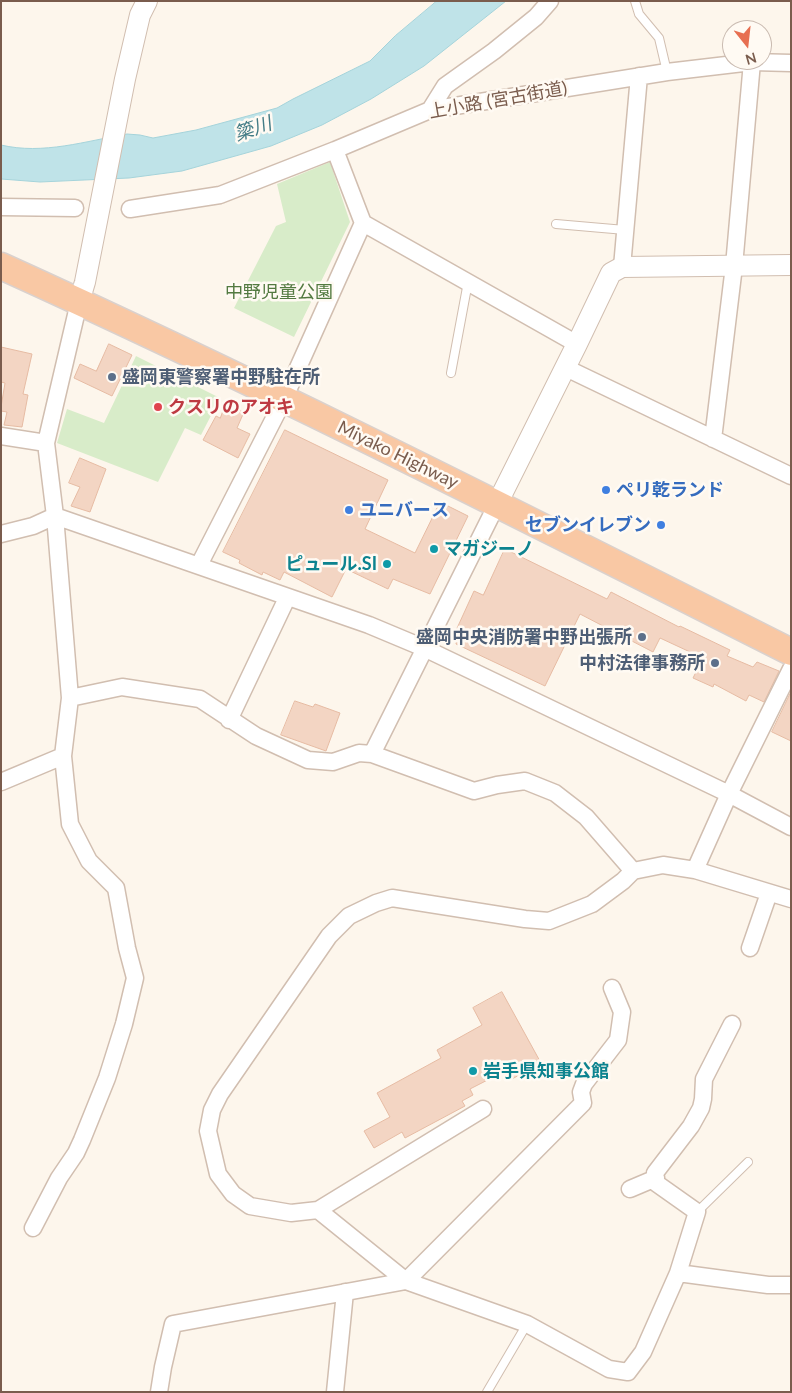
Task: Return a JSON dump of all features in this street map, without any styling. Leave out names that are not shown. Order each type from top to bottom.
[{"type":"highway","name":"Miyako Highway","points":[[1,266],[284,399],[791,652]]},
{"type":"street","points":[[33,1228],[59,1178],[82,1140],[107,1078],[124,1024],[135,978],[127,948],[116,888],[89,860],[70,824],[63,756],[70,698],[55,516],[46,443],[79,302],[86,282],[125,79],[140,15],[147,1]]},
{"type":"street","points":[[430,110],[444,86],[494,51],[536,17],[550,1]]},
{"type":"street","name":"上小路 (宮古街道)","points":[[772,63],[791,63]]},
{"type":"street","name":"上小路 (宮古街道)","points":[[130,209],[220,195],[430,110],[639,76],[722,66]]},
{"type":"street","points":[[713,439],[734,266],[751,70]]},
{"type":"street","points":[[622,267],[639,76]]},
{"type":"street","points":[[335,150],[363,223],[578,344]]},
{"type":"street","points":[[1,207],[75,208]]},
{"type":"street","points":[[199,565],[284,399],[363,223]]},
{"type":"street","points":[[372,754],[578,344],[611,273],[622,267],[791,265]]},
{"type":"street","points":[[566,368],[791,476]]},
{"type":"street","points":[[1,436],[46,443]]},
{"type":"street","points":[[1,534],[32,526],[55,516],[369,625],[424,648],[729,794],[791,827]]},
{"type":"street","points":[[229,720],[287,598]]},
{"type":"street","points":[[695,870],[729,794],[791,669]]},
{"type":"street","points":[[70,698],[122,688],[200,700],[256,736],[308,760],[333,762],[359,752],[372,754],[474,791],[525,781],[555,793],[586,817],[633,871]]},
{"type":"street","points":[[1,782],[63,756]]},
{"type":"street","points":[[483,1109],[318,1210],[290,1213],[250,1206],[233,1194],[218,1174],[208,1131],[212,1110],[220,1094],[329,936],[349,916],[376,903],[392,898],[549,921],[592,904],[623,881],[633,871],[663,865],[695,870],[791,900]]},
{"type":"street","points":[[750,948],[769,893]]},
{"type":"street","points":[[158,1392],[173,1324],[406,1281],[583,1102],[581,1092],[584,1084],[618,1040],[622,1012],[612,988]]},
{"type":"street","points":[[318,1210],[406,1281],[527,1324],[610,1369],[628,1372],[643,1352],[678,1273],[697,1212],[656,1183],[655,1173],[691,1126],[703,1099],[704,1079],[732,1024]]},
{"type":"street","points":[[630,1189],[656,1178]]},
{"type":"street","points":[[678,1273],[768,1285],[791,1284]]},
{"type":"street","points":[[334,1392],[345,1292]]},
{"type":"lane","points":[[635,1],[639,14],[659,38],[667,72]]},
{"type":"lane","points":[[556,224],[625,230]]},
{"type":"lane","points":[[451,374],[468,282]]},
{"type":"lane","points":[[697,1212],[748,1162]]},
{"type":"lane","points":[[487,1392],[527,1324]]},
{"type":"green space","name":"中野児童公園","points":[[330,162],[350,222],[294,337],[234,308],[276,226],[286,222],[277,184]]},
{"type":"green space","points":[[136,356],[220,398],[201,435],[185,428],[158,482],[57,443],[67,409],[104,423]]},
{"type":"water","name":"簗川","points":[[437,1],[506,1],[424,66],[371,99],[322,125],[271,146],[182,171],[129,178],[40,182],[1,179],[1,145],[17,148],[49,148],[127,134],[153,138],[196,130],[277,108],[370,61],[395,36]]},
{"type":"building","name":"盛岡東警察署中野駐在所","points":[[109,344],[132,355],[112,396],[74,378],[80,364],[96,371]]},
{"type":"building","points":[[1,347],[32,354],[23,394],[28,395],[22,427],[4,425],[7,412],[1,411],[5,383],[1,382]]},
{"type":"building","points":[[226,403],[244,412],[237,428],[250,434],[238,458],[203,440],[216,416],[220,418]]},
{"type":"building","points":[[285,430],[388,480],[365,529],[415,553],[440,502],[468,516],[430,594],[393,579],[388,589],[346,569],[332,597],[284,572],[280,580],[263,572],[262,575],[239,563],[240,560],[223,552]]},
{"type":"building","points":[[80,458],[106,469],[90,512],[71,506],[80,487],[69,483]]},
{"type":"building","points":[[505,549],[607,599],[611,592],[679,627],[730,650],[727,656],[753,667],[757,662],[779,671],[764,702],[749,695],[746,701],[714,684],[713,687],[693,678],[703,658],[660,638],[653,652],[580,614],[545,686],[456,644],[457,639],[453,637],[474,591],[483,595]]},
{"type":"building","points":[[791,692],[791,741],[772,732]]},
{"type":"building","points":[[295,701],[313,707],[315,704],[340,713],[326,751],[281,735]]},
{"type":"building","name":"岩手県知事公館","points":[[502,992],[541,1063],[512,1079],[507,1070],[470,1089],[473,1095],[462,1101],[465,1106],[405,1138],[402,1132],[374,1148],[364,1131],[390,1117],[377,1093],[441,1058],[437,1050],[482,1025],[473,1008]]},
{"type":"place","name":"盛岡東警察署中野駐在所","points":[[112,377]]},
{"type":"place","name":"クスリのアオキ","points":[[158,407]]},
{"type":"place","name":"ペリ乾ランド","points":[[606,490]]},
{"type":"place","name":"ユニバース","points":[[349,510]]},
{"type":"place","name":"セブンイレブン","points":[[661,525]]},
{"type":"place","name":"マガジーノ","points":[[434,549]]},
{"type":"place","name":"ピュール.SI","points":[[387,564]]},
{"type":"place","name":"盛岡中央消防署中野出張所","points":[[642,637]]},
{"type":"place","name":"中村法律事務所","points":[[715,663]]},
{"type":"place","name":"岩手県知事公館","points":[[473,1071]]}]
